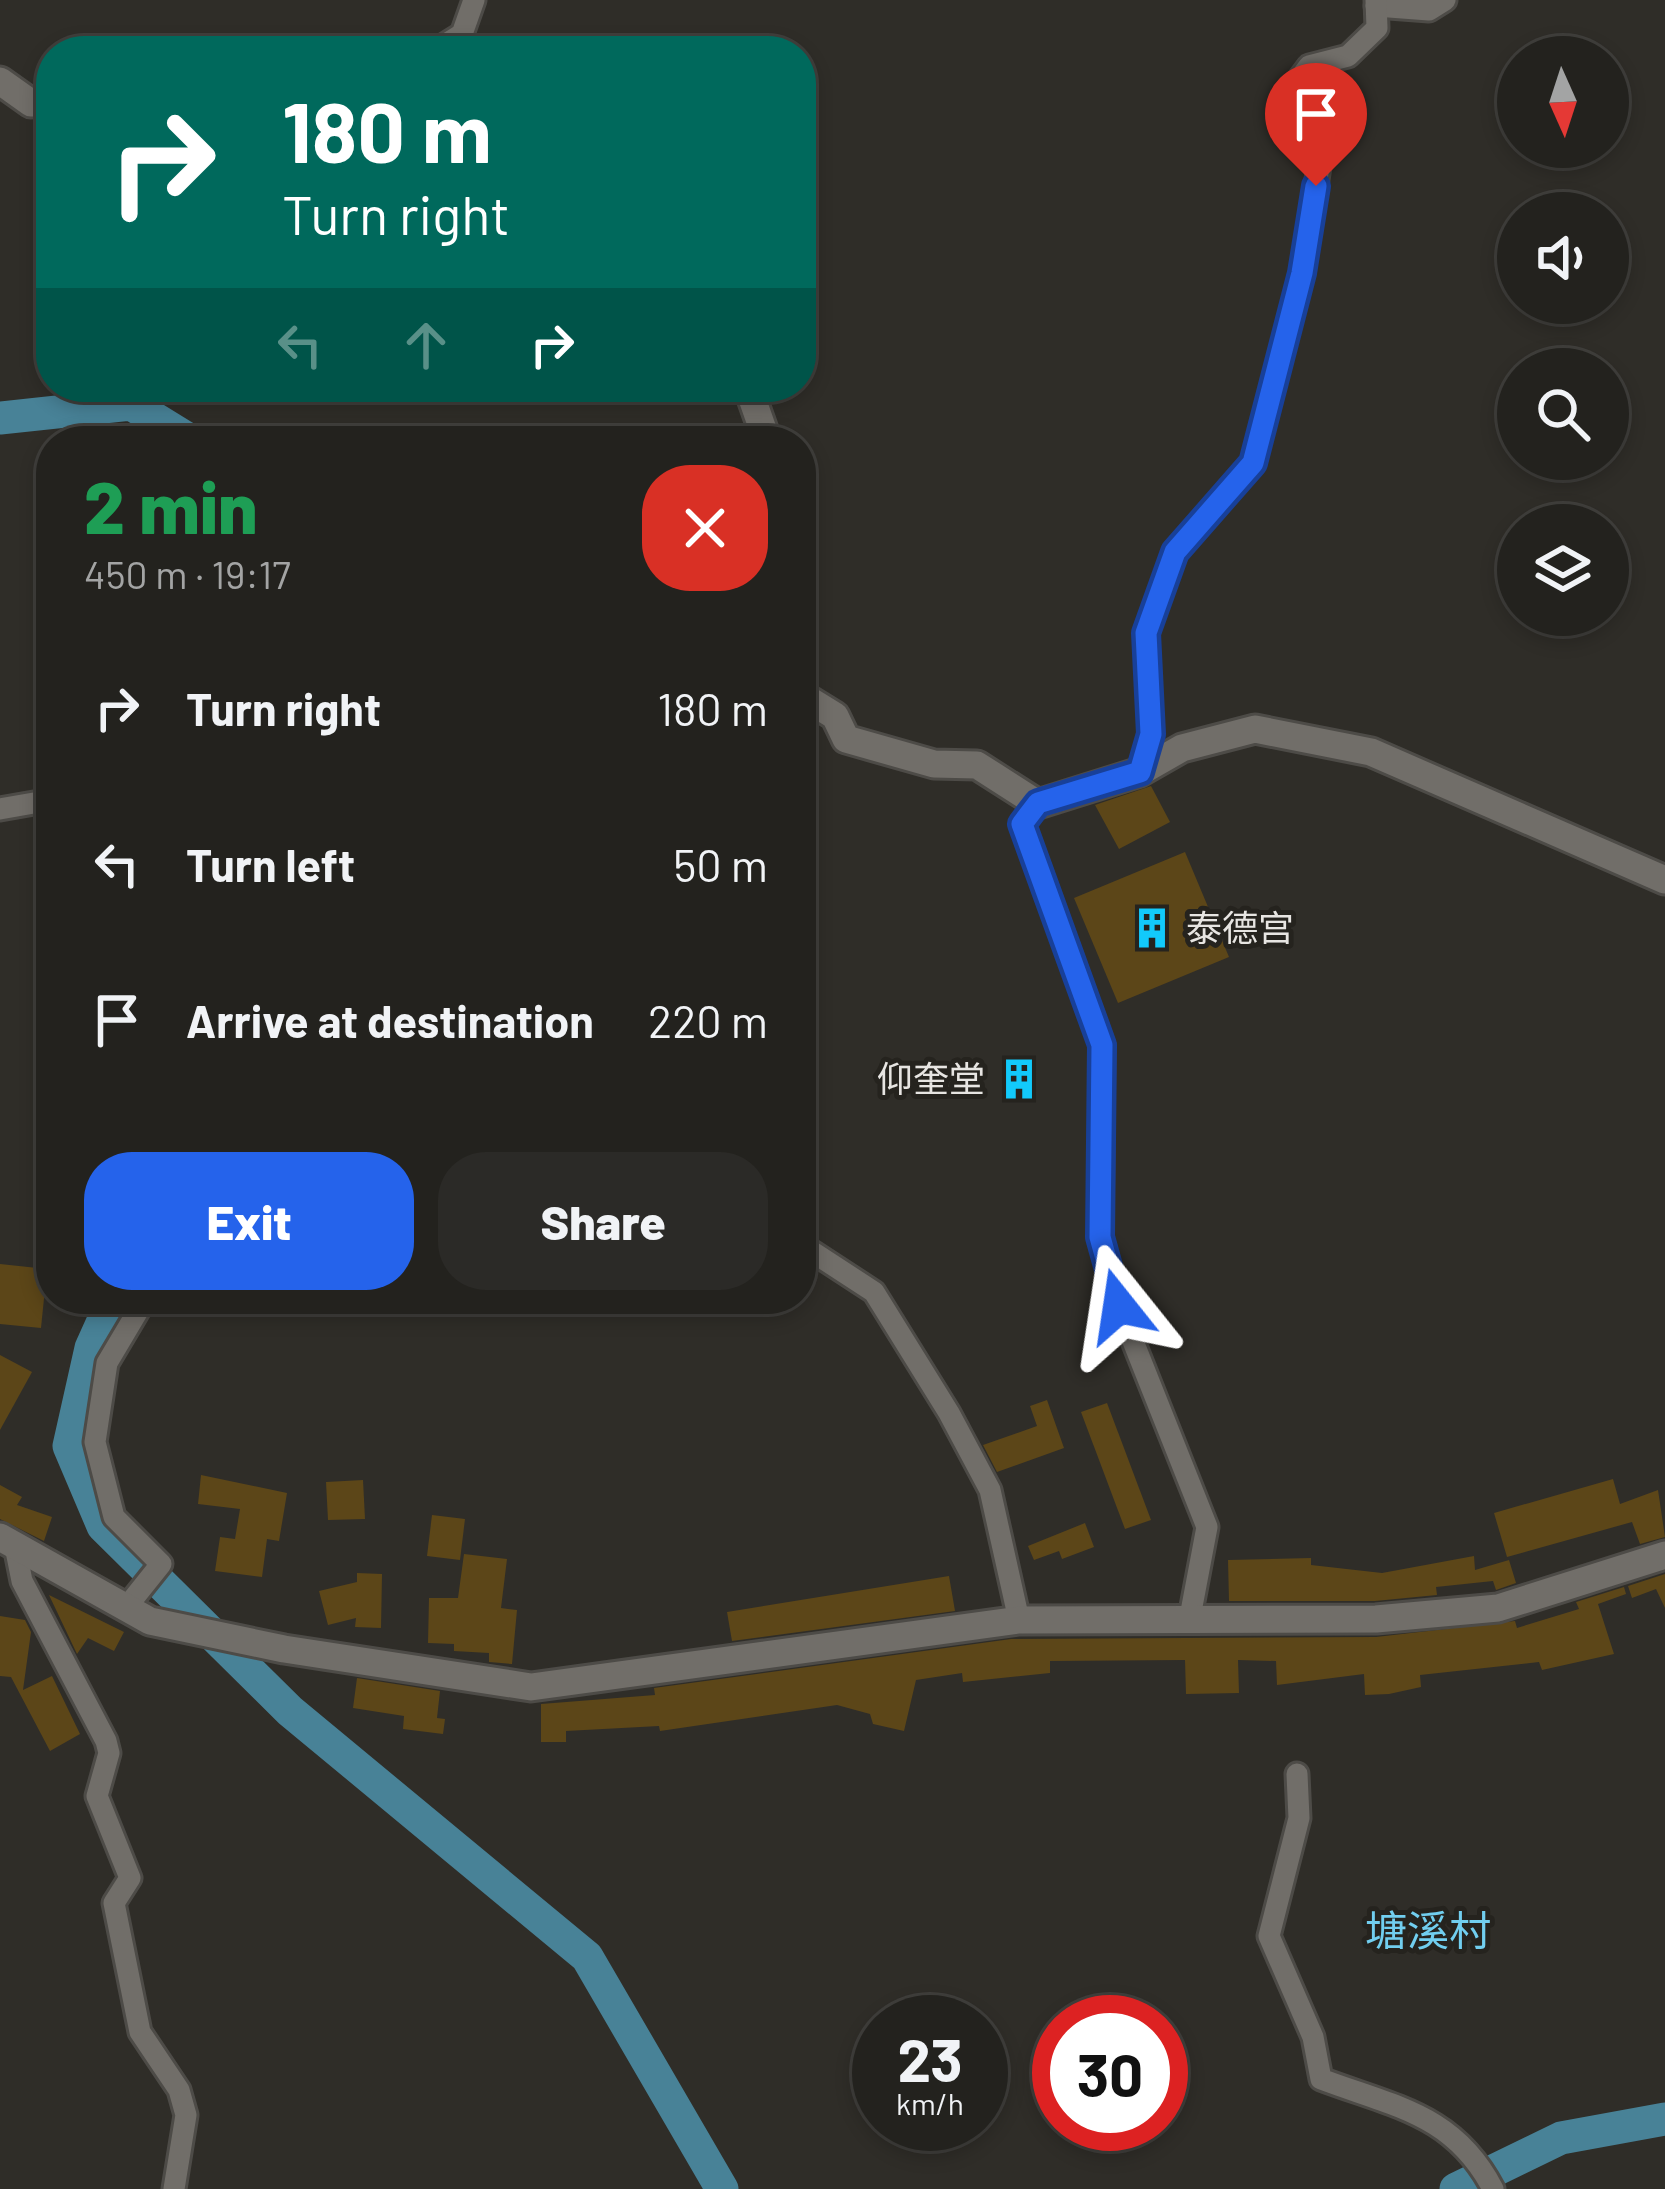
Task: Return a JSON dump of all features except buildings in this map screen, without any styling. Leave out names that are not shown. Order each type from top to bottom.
[{"type":"street","points":[[459,36],[474,0]]},
{"type":"street","points":[[1140,772],[1151,734],[1146,633],[1175,552],[1253,463],[1302,273],[1322,142],[1294,86],[1309,66],[1348,56],[1377,28],[1376,3],[1429,10],[1445,0]]},
{"type":"street","points":[[0,81],[36,102]]},
{"type":"street","points":[[816,704],[835,716],[846,739],[934,764],[977,765],[1038,803]]},
{"type":"street","points":[[1190,1617],[1207,1527],[1119,1306],[1100,1237],[1102,1045],[1022,824],[1038,803],[1140,772],[1182,748],[1255,729],[1371,752],[1665,880]]},
{"type":"street","points":[[0,809],[36,803]]},
{"type":"street","points":[[816,1254],[874,1292],[949,1413],[990,1490],[1019,1620]]},
{"type":"street","points":[[136,1314],[107,1363],[95,1442],[114,1517],[161,1564],[136,1609]]},
{"type":"street","points":[[7,1542],[136,1609],[284,1649],[531,1688],[1019,1620],[1376,1618],[1498,1607],[1665,1555]]},
{"type":"street","points":[[7,1542],[22,1581],[106,1741],[109,1753],[97,1796],[130,1878],[114,1903],[140,2032],[178,2090],[186,2115],[174,2189]]},
{"type":"street","points":[[1297,1774],[1298,1817],[1268,1936],[1313,2037],[1321,2079],[1444,2125],[1477,2158],[1493,2189]]},
{"type":"waterway","points":[[0,418],[131,404],[167,426]]},
{"type":"waterway","points":[[106,1314],[91,1348],[69,1446],[103,1526],[290,1711],[587,1957],[722,2189]]},
{"type":"waterway","points":[[1456,2189],[1561,2138],[1665,2119]]},
{"type":"place","name":"泰德宫","points":[[1152,928]]},
{"type":"place","name":"仰奎堂","points":[[1019,1079]]},
{"type":"district","name":"塘溪村","points":[[1428,1931]]},
{"type":"route","points":[[1119,1306],[1100,1237],[1102,1045],[1022,824],[1038,803],[1140,772],[1151,734],[1146,633],[1175,552],[1253,463],[1302,273],[1316,186]]}]
